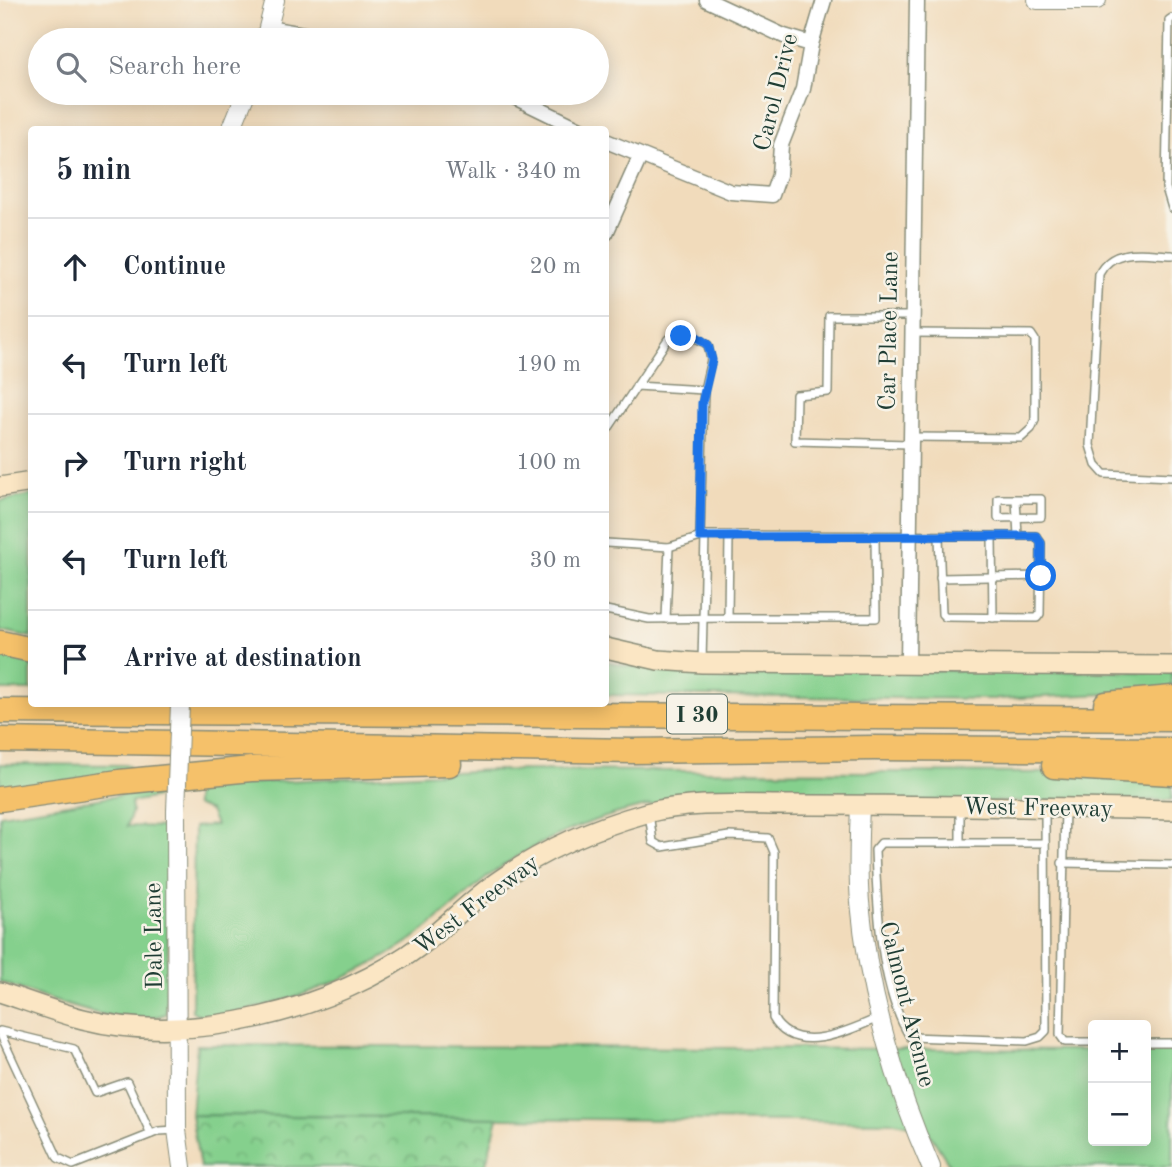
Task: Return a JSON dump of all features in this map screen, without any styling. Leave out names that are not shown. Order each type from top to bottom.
[{"type":"highway","points":[[0,643],[28,649]]},
{"type":"highway","points":[[0,698],[28,698]]},
{"type":"highway","points":[[1015,717],[1045,707],[1172,698]]},
{"type":"highway","points":[[196,707],[214,711]]},
{"type":"highway","points":[[355,707],[378,712]]},
{"type":"highway","name":"I 30","points":[[0,711],[1172,719]]},
{"type":"highway","name":"I 30","points":[[0,740],[633,751],[874,748],[1172,750]]},
{"type":"highway","points":[[874,748],[920,765],[1098,767],[1172,773]]},
{"type":"highway","points":[[0,799],[119,782],[251,769],[573,762],[633,751]]},
{"type":"main road","points":[[0,487],[28,483]]},
{"type":"main road","points":[[609,649],[658,660],[702,663],[1172,666]]},
{"type":"main road","name":"West Freeway","points":[[0,992],[83,1019],[138,1026],[204,1026],[273,1013],[352,986],[423,944],[498,881],[561,843],[649,812],[706,806],[860,805],[1172,810]]},
{"type":"street","points":[[268,28],[275,0]]},
{"type":"street","points":[[707,0],[784,36],[811,44]]},
{"type":"street","name":"Carol Drive","points":[[640,157],[731,192],[772,195],[779,175],[781,145],[803,89],[811,44],[824,0]]},
{"type":"street","name":"Car Place Lane","points":[[908,663],[917,0]]},
{"type":"street","points":[[1037,0],[1097,0]]},
{"type":"street","points":[[233,126],[241,105]]},
{"type":"street","points":[[531,105],[574,126]]},
{"type":"street","points":[[609,142],[640,157],[609,226]]},
{"type":"street","name":"Dale Lane","points":[[182,707],[176,811],[177,1130],[182,1167]]},
{"type":"street","name":"Calmont Avenue","points":[[860,805],[860,902],[867,957],[888,1042],[914,1127],[931,1167]]},
{"type":"lane","points":[[1172,18],[1169,20],[1169,141],[1166,188],[1172,208]]},
{"type":"lane","points":[[1172,255],[1118,255],[1105,261],[1099,274],[1090,445],[1096,465],[1104,474],[1172,477]]},
{"type":"lane","points":[[911,316],[829,316],[828,392],[796,395],[795,441],[1021,438],[1035,420],[1035,341],[1031,334],[911,333]]},
{"type":"lane","points":[[609,427],[668,339],[697,337],[708,345],[712,360],[704,390],[702,663]]},
{"type":"lane","points":[[636,386],[704,390]]},
{"type":"lane","points":[[998,499],[1016,499],[1041,499],[1041,517],[998,517],[998,499]]},
{"type":"lane","points":[[1016,499],[1017,536]]},
{"type":"lane","points":[[609,543],[631,547],[669,547],[703,536],[1017,536],[1040,538],[1042,610],[1037,618],[945,617],[942,614],[939,537]]},
{"type":"lane","points":[[728,618],[729,536]]},
{"type":"lane","points":[[609,611],[649,619],[876,618],[875,537]]},
{"type":"lane","points":[[992,537],[993,618]]},
{"type":"lane","points":[[666,619],[669,547]]},
{"type":"lane","points":[[940,578],[1041,576]]},
{"type":"lane","points":[[960,806],[960,844]]},
{"type":"lane","points":[[1045,807],[1046,1031],[1040,1037],[1027,1041],[934,1040],[910,1037],[892,988],[878,921],[875,850],[881,843],[1045,843]]},
{"type":"lane","points":[[1065,807],[1060,1035],[1066,1042],[1088,1042]]},
{"type":"lane","points":[[649,812],[653,842],[662,847],[729,836],[768,838],[774,852],[773,1018],[779,1030],[790,1037],[838,1036],[881,1017]]},
{"type":"lane","points":[[1062,863],[1172,865]]},
{"type":"lane","points":[[0,1032],[74,1049],[95,1094],[127,1082],[151,1134]]},
{"type":"lane","points":[[0,1032],[58,1158],[73,1165],[151,1134],[177,1130]]},
{"type":"lane","points":[[888,1042],[907,1033]]},
{"type":"lane","points":[[1151,1043],[1172,1043]]},
{"type":"green space","points":[[28,496],[28,636],[0,630],[0,501]]},
{"type":"green space","points":[[0,655],[28,661],[28,690],[0,690]]},
{"type":"green space","points":[[609,662],[626,666],[676,668],[1172,672],[1172,691],[997,699],[609,695]]},
{"type":"green space","points":[[0,764],[129,765],[128,773],[0,791]]},
{"type":"green space","points":[[492,770],[1060,773],[1172,778],[1172,800],[651,805],[583,825],[518,856],[494,872],[406,944],[342,979],[296,997],[234,1013],[204,1016],[192,1011],[194,827],[216,825],[210,811],[195,805],[195,786]]},
{"type":"green space","points":[[165,788],[168,795],[131,802],[132,811],[127,826],[171,827],[166,1014],[148,1018],[105,1015],[0,982],[0,815]]},
{"type":"green space","points":[[197,1045],[1088,1050],[1088,1146],[1151,1146],[1151,1050],[1172,1051],[1172,1167],[951,1167],[926,1128],[895,1122],[191,1115]]},
{"type":"green space","points":[[191,1115],[498,1118],[485,1167],[200,1167]]},
{"type":"route","points":[[681,336],[697,337],[708,345],[712,360],[702,403],[700,537],[1036,536],[1041,543],[1041,576]]}]
